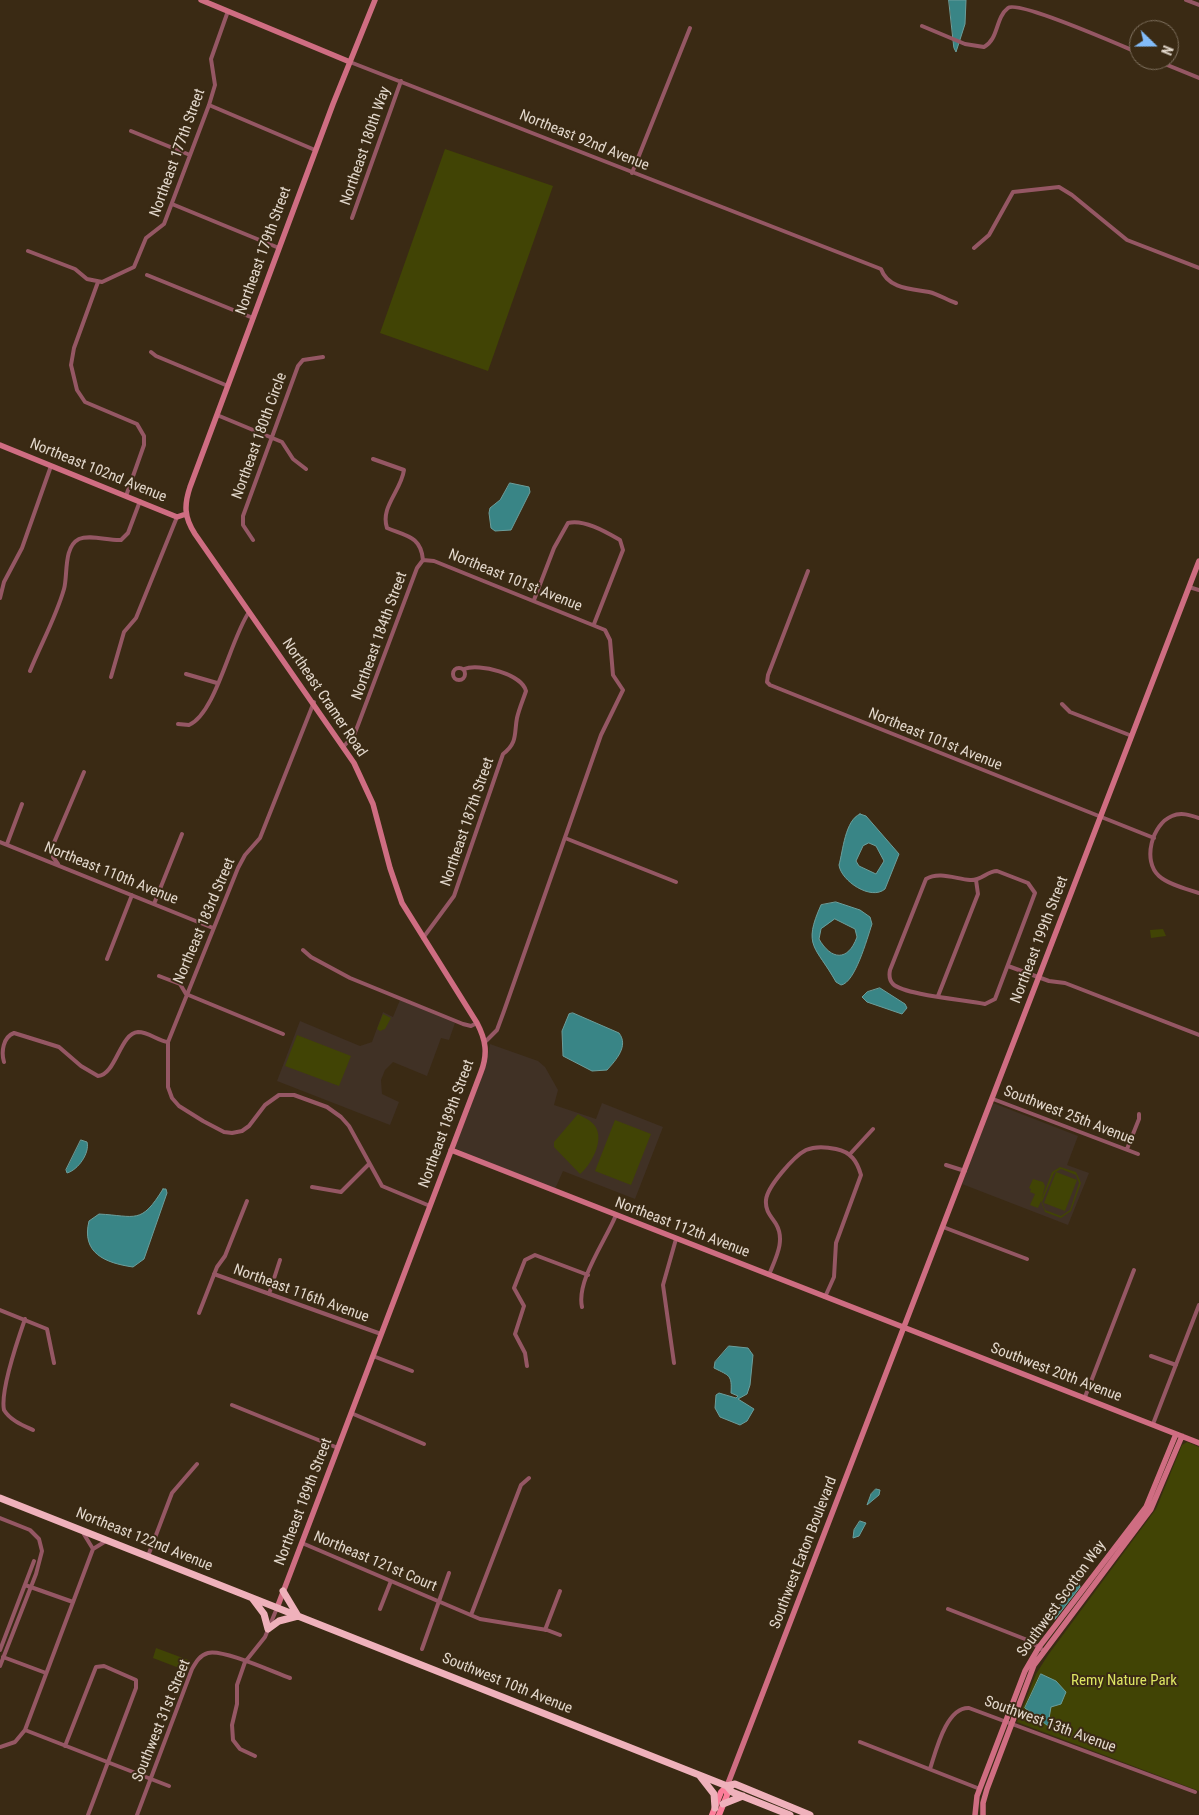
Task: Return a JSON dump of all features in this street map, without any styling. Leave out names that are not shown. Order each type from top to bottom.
[{"type":"highway","name":"Northeast 122nd Avenue","points":[[0,1498],[277,1608]]},
{"type":"highway","points":[[252,1598],[264,1614],[268,1629],[279,1621],[298,1616],[283,1592]]},
{"type":"highway","name":"Southwest 10th Avenue","points":[[277,1608],[698,1774],[727,1786],[732,1792],[790,1815]]},
{"type":"highway","points":[[698,1774],[714,1794],[715,1813]]},
{"type":"highway","name":"Southwest 10th Avenue","points":[[727,1786],[735,1784],[810,1815]]},
{"type":"highway","points":[[723,1804],[743,1796]]},
{"type":"main road","name":"Southwest Eaton Boulevard","points":[[715,1813],[723,1804],[727,1794],[727,1786]]},
{"type":"main road","name":"Southwest Eaton Boulevard","points":[[715,1813],[727,1786]]},
{"type":"street","name":"Northeast 92nd Avenue","points":[[201,0],[350,62],[881,269],[885,276],[896,284],[915,291],[932,293],[956,303]]},
{"type":"street","name":"Northeast 179th Street","points":[[186,514],[186,500],[190,487],[315,150],[375,0]]},
{"type":"street","points":[[1186,0],[1199,5]]},
{"type":"street","points":[[922,26],[974,47],[984,47],[993,38],[1002,16],[1008,8],[1016,6],[1129,50]]},
{"type":"street","name":"Northeast 177th Street","points":[[98,282],[110,280],[125,270],[134,267],[144,242],[150,235],[162,228],[209,105],[215,85],[210,59],[228,11]]},
{"type":"street","points":[[632,173],[690,28]]},
{"type":"street","points":[[1179,70],[1199,78]]},
{"type":"street","name":"Northeast 180th Way","points":[[352,218],[400,81]]},
{"type":"street","points":[[209,105],[315,150]]},
{"type":"street","points":[[131,131],[190,155]]},
{"type":"street","points":[[974,248],[989,234],[1013,192],[1059,187],[1072,194],[1127,240],[1199,268]]},
{"type":"street","points":[[172,204],[279,248]]},
{"type":"street","points":[[28,252],[75,269],[79,274],[98,282],[71,358],[77,390],[85,402],[137,424],[144,436],[144,445],[126,496]]},
{"type":"street","points":[[147,275],[253,318]]},
{"type":"street","points":[[151,352],[156,356],[228,386]]},
{"type":"street","name":"Northeast 180th Circle","points":[[253,540],[244,528],[242,520],[300,363],[305,359],[324,357]]},
{"type":"street","points":[[217,415],[282,442],[293,459],[306,468]]},
{"type":"street","name":"Northeast 102nd Avenue","points":[[0,445],[177,517],[186,514]]},
{"type":"street","points":[[373,459],[404,470],[400,487],[394,494],[385,516],[385,524],[387,528],[416,540],[422,551],[423,560]]},
{"type":"street","points":[[0,598],[4,582],[22,548],[51,466]]},
{"type":"street","points":[[30,671],[65,588],[67,564],[74,543],[79,539],[89,538],[121,540],[128,533],[140,501]]},
{"type":"street","name":"Northeast Cramer Road","points":[[186,514],[195,534],[344,746],[373,804],[390,868],[402,903],[477,1023],[486,1041]]},
{"type":"street","points":[[111,677],[124,632],[136,618],[177,517]]},
{"type":"street","points":[[486,1041],[496,1030],[502,1018],[600,735],[622,692],[622,687],[612,669],[610,640],[605,630],[596,625],[623,550],[620,540],[610,534],[574,522],[568,523],[561,533],[534,600]]},
{"type":"street","name":"Northeast 101st Avenue","points":[[423,560],[434,561],[596,625]]},
{"type":"street","name":"Northeast 184th Street","points":[[344,746],[354,735],[417,568],[423,560]]},
{"type":"street","name":"Northeast 199th Street","points":[[904,1328],[1199,561]]},
{"type":"street","name":"Northeast 101st Avenue","points":[[808,571],[768,675],[767,682],[770,685],[1154,838]]},
{"type":"street","points":[[1189,587],[1199,590]]},
{"type":"street","points":[[178,724],[189,725],[200,718],[210,704],[217,683],[250,611]]},
{"type":"street","name":"Northeast 187th Street","points":[[423,938],[454,896],[503,754],[508,750],[517,731],[517,717],[526,691],[520,682],[498,671],[482,668],[464,669]]},
{"type":"street","points":[[186,674],[217,683]]},
{"type":"street","name":"Northeast 183rd Street","points":[[168,1042],[238,868],[245,855],[260,838],[314,702]]},
{"type":"street","points":[[1062,704],[1070,712],[1132,736]]},
{"type":"street","points":[[58,864],[53,857],[53,845],[84,772]]},
{"type":"street","points":[[7,844],[22,804]]},
{"type":"street","points":[[1199,818],[1181,814],[1170,816],[1158,828],[1150,858],[1156,872],[1164,880],[1199,893]]},
{"type":"street","points":[[154,904],[182,834]]},
{"type":"street","points":[[565,838],[676,882]]},
{"type":"street","name":"Northeast 110th Avenue","points":[[0,842],[213,928]]},
{"type":"street","points":[[997,871],[1028,883],[1035,892],[993,1001],[985,1004],[938,996],[900,988],[890,981],[890,970],[926,878],[936,875],[976,880],[989,872],[997,871]]},
{"type":"street","points":[[938,996],[978,891],[976,880]]},
{"type":"street","points":[[107,959],[132,895]]},
{"type":"street","points":[[303,950],[311,957],[350,978],[463,1024],[471,1026],[477,1023]]},
{"type":"street","points":[[1008,966],[1039,978],[1065,983],[1199,1035]]},
{"type":"street","points":[[159,976],[180,984],[186,994],[283,1034]]},
{"type":"street","points":[[4,1062],[3,1048],[8,1037],[14,1033],[58,1047],[81,1066],[98,1076],[107,1072],[127,1040],[134,1033],[141,1032],[168,1042],[169,1091],[175,1103],[188,1112],[220,1130],[235,1133],[249,1126],[273,1098],[285,1094],[294,1095],[327,1108],[341,1116],[353,1131],[382,1186],[430,1206]]},
{"type":"street","name":"Northeast 189th Street","points":[[277,1608],[484,1065],[486,1041]]},
{"type":"street","name":"Southwest 25th Avenue","points":[[993,1099],[1138,1154]]},
{"type":"street","points":[[1127,1149],[1139,1120],[1139,1114]]},
{"type":"street","points":[[850,1154],[873,1129]]},
{"type":"street","points":[[769,1276],[780,1244],[776,1225],[767,1212],[766,1197],[773,1184],[798,1155],[806,1150],[836,1149],[850,1154],[856,1160],[861,1175],[836,1243],[834,1276],[825,1297]]},
{"type":"street","name":"Northeast 112th Avenue","points":[[451,1150],[904,1328]]},
{"type":"street","points":[[312,1187],[341,1192],[369,1164]]},
{"type":"street","points":[[946,1165],[965,1171]]},
{"type":"street","points":[[199,1313],[214,1274],[225,1256],[247,1201]]},
{"type":"street","points":[[582,1307],[580,1297],[588,1275],[616,1215]]},
{"type":"street","points":[[943,1227],[1027,1259]]},
{"type":"street","points":[[674,1363],[662,1285],[676,1239]]},
{"type":"street","points":[[527,1366],[525,1353],[515,1336],[524,1306],[514,1288],[523,1262],[530,1256],[537,1256],[588,1275]]},
{"type":"street","points":[[269,1294],[280,1260]]},
{"type":"street","points":[[1085,1397],[1134,1270]]},
{"type":"street","name":"Northeast 116th Avenue","points":[[214,1274],[381,1334]]},
{"type":"street","points":[[1153,1424],[1199,1305]]},
{"type":"street","points":[[0,1310],[47,1329],[54,1363]]},
{"type":"street","points":[[25,1319],[4,1382],[2,1404],[10,1418],[33,1430]]},
{"type":"street","name":"Southwest 20th Avenue","points":[[904,1328],[1199,1443]]},
{"type":"street","name":"Southwest Eaton Boulevard","points":[[727,1786],[904,1328]]},
{"type":"street","points":[[373,1356],[412,1371]]},
{"type":"street","points":[[1151,1356],[1176,1365]]},
{"type":"street","points":[[232,1405],[338,1448]]},
{"type":"street","points":[[351,1413],[424,1444]]},
{"type":"street","name":"Southwest Scotton Way","points":[[983,1815],[984,1800],[1027,1667],[1132,1530],[1149,1503],[1179,1435]]},
{"type":"street","points":[[148,1556],[172,1493],[197,1464]]},
{"type":"street","points":[[471,1615],[521,1485],[529,1478]]},
{"type":"street","points":[[0,1518],[30,1530],[41,1545],[42,1556],[0,1666]]},
{"type":"street","points":[[82,1530],[93,1549]]},
{"type":"street","points":[[0,1747],[14,1742],[25,1730],[93,1549],[108,1540]]},
{"type":"street","name":"Northeast 121st Court","points":[[302,1543],[482,1620],[545,1630],[560,1635]]},
{"type":"street","points":[[0,1650],[34,1561]]},
{"type":"street","points":[[422,1649],[449,1573]]},
{"type":"street","points":[[380,1609],[391,1581]]},
{"type":"street","points":[[25,1585],[73,1602]]},
{"type":"street","points":[[545,1630],[560,1591]]},
{"type":"street","points":[[255,1756],[240,1749],[233,1740],[232,1724],[237,1704],[237,1685],[245,1662],[266,1637],[277,1608]]},
{"type":"street","points":[[948,1609],[1030,1641],[1041,1649]]},
{"type":"street","name":"Southwest 31st Street","points":[[137,1815],[195,1663],[207,1653],[223,1653],[245,1662]]},
{"type":"street","points":[[4,1657],[46,1674]]},
{"type":"street","points":[[245,1662],[290,1678]]},
{"type":"street","points":[[65,1746],[96,1667],[104,1666],[136,1680],[136,1688],[88,1815]]},
{"type":"street","name":"Southwest 13th Avenue","points":[[930,1769],[949,1719],[954,1712],[969,1708],[1195,1792]]},
{"type":"street","name":"Southwest Scotton Way","points":[[975,1815],[975,1803],[980,1789],[1009,1722]]},
{"type":"street","points":[[25,1730],[169,1786]]},
{"type":"street","points":[[860,1742],[980,1789]]},
{"type":"shaded area","points":[[400,1000],[455,1023],[449,1040],[441,1038],[427,1076],[393,1062],[385,1070],[381,1080],[382,1094],[399,1102],[390,1125],[277,1081],[300,1021],[360,1046],[372,1042],[383,1012],[393,1017]]},
{"type":"shaded area","points":[[490,1044],[538,1061],[545,1067],[558,1090],[554,1105],[596,1119],[602,1103],[663,1127],[635,1199],[563,1171],[555,1189],[456,1149],[455,1147],[486,1066]]},
{"type":"shaded area","points":[[993,1103],[1078,1136],[1067,1165],[1089,1173],[1068,1225],[962,1184]]},
{"type":"green space","points":[[445,149],[553,186],[488,371],[380,333]]},
{"type":"green space","points":[[1163,929],[1166,936],[1151,938],[1150,930]]},
{"type":"green space","points":[[383,1014],[391,1018],[385,1029],[380,1031],[377,1029]]},
{"type":"green space","points":[[297,1035],[351,1056],[339,1086],[285,1066]]},
{"type":"green space","points":[[578,1114],[593,1124],[598,1132],[598,1145],[592,1159],[580,1174],[554,1147],[554,1142]]},
{"type":"green space","points":[[615,1120],[651,1134],[631,1185],[595,1171]]},
{"type":"green space","points":[[1060,1167],[1076,1172],[1081,1183],[1071,1211],[1061,1218],[1045,1212],[1041,1201],[1038,1208],[1030,1205],[1035,1194],[1030,1192],[1031,1189],[1029,1188],[1033,1179],[1043,1182],[1045,1186],[1042,1198],[1052,1172]],"holes":[[[1061,1169],[1076,1175],[1079,1183],[1070,1210],[1061,1216],[1045,1210],[1042,1202],[1054,1173]]]},
{"type":"green space","points":[[1056,1172],[1077,1180],[1065,1211],[1044,1203]]},
{"type":"green space","name":"Remy Nature Park","points":[[1187,1442],[1199,1447],[1199,1791],[1017,1722],[1036,1674],[1156,1509],[1182,1445]]},
{"type":"green space","points":[[156,1648],[191,1661],[187,1671],[153,1658]]},
{"type":"water","points":[[949,0],[966,0],[965,24],[956,52],[954,48]]},
{"type":"water","points":[[510,483],[529,487],[530,492],[511,530],[495,531],[491,528],[490,508],[500,500]]},
{"type":"water","points":[[860,814],[866,816],[899,854],[885,889],[879,892],[865,891],[851,883],[841,871],[839,865],[848,829],[855,817]],"holes":[[[869,843],[876,846],[884,861],[876,874],[859,866],[856,861],[863,846]]]},
{"type":"water","points":[[836,902],[860,910],[870,917],[872,924],[856,969],[851,977],[841,985],[836,982],[817,953],[812,938],[815,919],[821,905]],"holes":[[[835,919],[855,929],[857,937],[849,951],[844,954],[834,954],[819,939],[821,929]]]},
{"type":"water","points":[[880,988],[905,1004],[907,1008],[902,1014],[867,1002],[862,997],[867,992]]},
{"type":"water","points":[[573,1013],[619,1033],[622,1038],[623,1043],[620,1053],[607,1070],[592,1071],[563,1056],[562,1031],[569,1014]]},
{"type":"water","points":[[81,1140],[87,1142],[85,1156],[79,1165],[67,1173],[66,1170]]},
{"type":"water","points":[[163,1189],[166,1189],[167,1193],[144,1259],[133,1267],[113,1263],[92,1249],[87,1232],[89,1221],[99,1214],[137,1216],[149,1208]]},
{"type":"water","points":[[729,1346],[748,1348],[753,1355],[750,1385],[747,1394],[738,1399],[754,1409],[747,1421],[740,1425],[720,1417],[715,1408],[716,1395],[719,1393],[736,1398],[738,1396],[731,1393],[729,1377],[714,1368],[715,1362]]},
{"type":"water","points":[[876,1489],[880,1490],[879,1495],[867,1505],[871,1494]]},
{"type":"water","points":[[860,1521],[866,1523],[859,1536],[853,1538],[854,1530]]},
{"type":"water","points":[[1070,1579],[1079,1583],[1080,1587],[1055,1619]]},
{"type":"water","points":[[1041,1674],[1056,1681],[1066,1692],[1061,1704],[1051,1707],[1049,1718],[1054,1727],[1052,1729],[1025,1708]]}]
